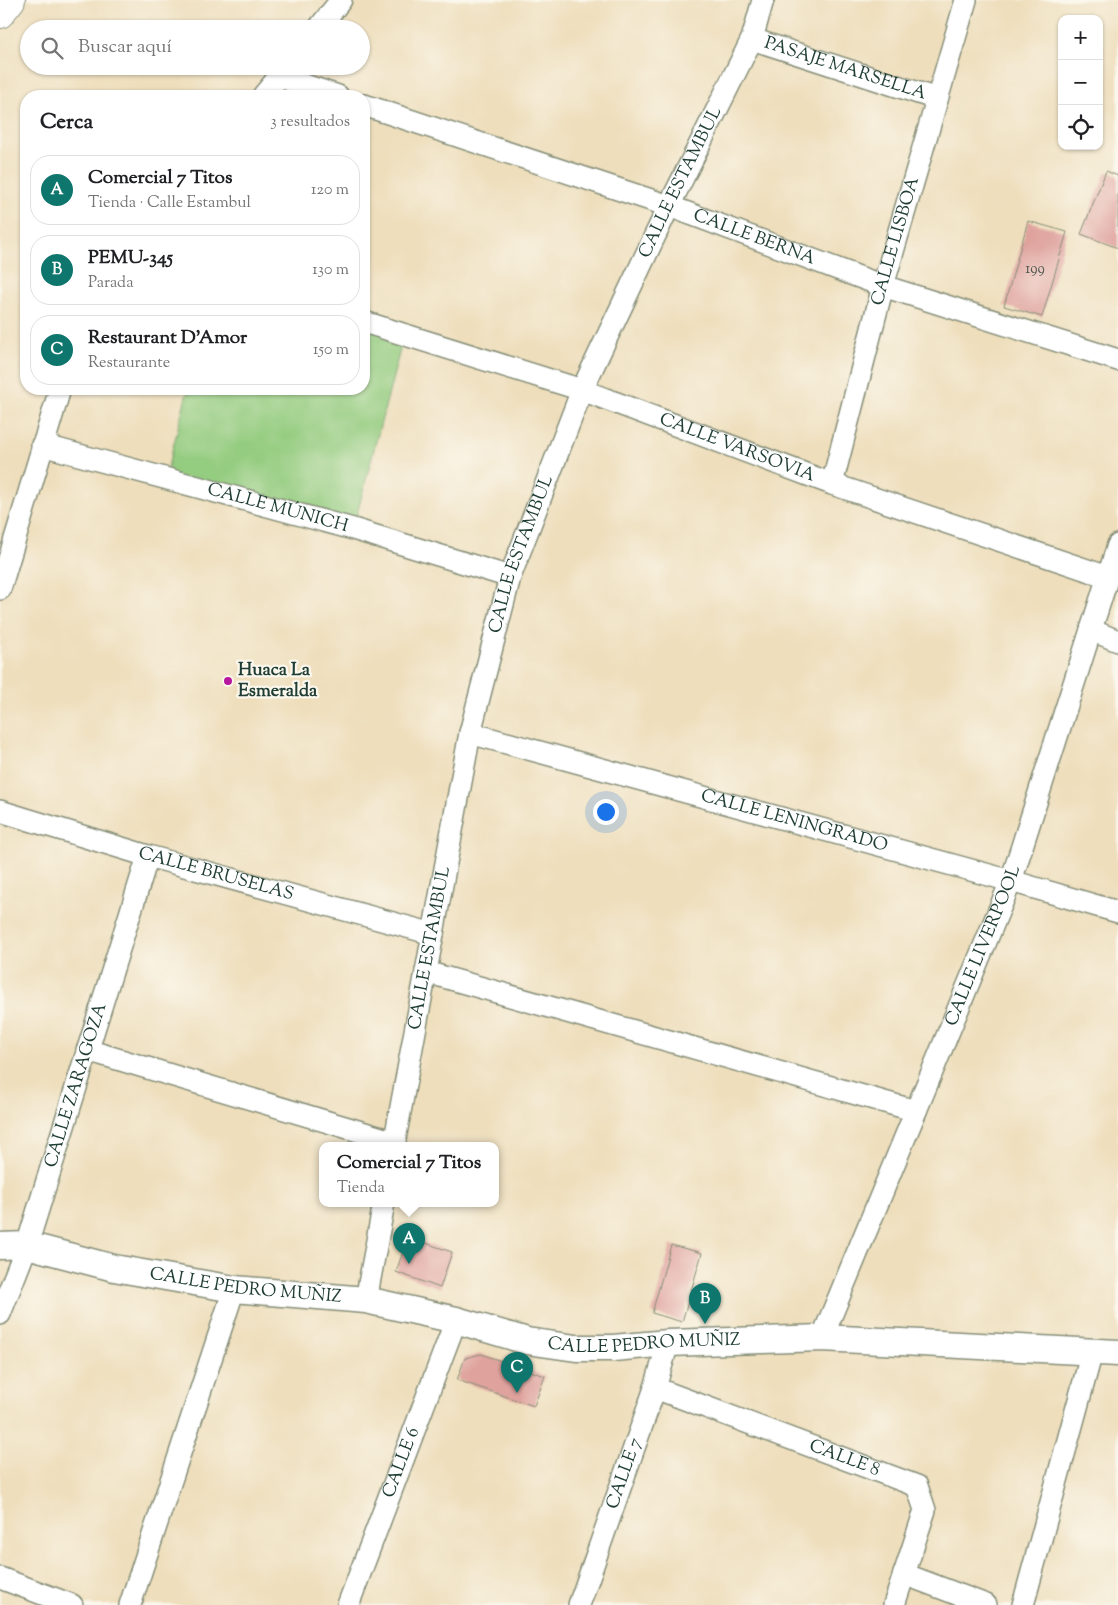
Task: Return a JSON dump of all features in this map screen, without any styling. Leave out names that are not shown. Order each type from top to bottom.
[{"type":"main road","points":[[0,14],[11,0]]},
{"type":"street","points":[[325,20],[342,0]]},
{"type":"street","name":"CALLE ESTAMBUL","points":[[394,1142],[470,732],[510,577],[582,390],[752,39],[763,0]]},
{"type":"street","name":"CALLE LISBOA","points":[[832,484],[883,286],[966,0]]},
{"type":"street","name":"PASAJE MARSELLA","points":[[752,39],[937,99]]},
{"type":"street","points":[[268,90],[281,75]]},
{"type":"street","points":[[291,75],[324,90]]},
{"type":"street","name":"CALLE BERNA","points":[[370,107],[670,206],[883,286],[1118,360]]},
{"type":"street","name":"CALLE VARSOVIA","points":[[370,324],[582,390],[832,484],[1108,577]]},
{"type":"street","points":[[0,589],[58,395]]},
{"type":"street","name":"CALLE MÚNICH","points":[[42,445],[353,528],[510,577]]},
{"type":"street","name":"CALLE LIVERPOOL","points":[[822,1338],[1011,880],[1118,545]]},
{"type":"street","points":[[1091,630],[1118,641]]},
{"type":"street","name":"CALLE LENINGRADO","points":[[470,732],[1011,880],[1118,912]]},
{"type":"street","name":"CALLE BRUSELAS","points":[[0,811],[148,856],[433,934]]},
{"type":"street","name":"CALLE ZARAGOZA","points":[[0,1314],[26,1246],[148,856]]},
{"type":"street","points":[[426,972],[916,1111]]},
{"type":"street","points":[[87,1050],[387,1142]]},
{"type":"street","points":[[366,1300],[383,1207]]},
{"type":"street","name":"CALLE PEDRO MUÑIZ","points":[[0,1246],[26,1246],[114,1268],[234,1288],[366,1300],[456,1320],[527,1340],[576,1348],[613,1348],[668,1343],[822,1338],[1118,1354]]},
{"type":"street","points":[[130,1605],[234,1288]]},
{"type":"street","name":"CALLE 6","points":[[348,1605],[456,1320]]},
{"type":"street","name":"CALLE 7","points":[[579,1605],[655,1388],[668,1343]]},
{"type":"street","points":[[1023,1605],[1092,1352]]},
{"type":"street","name":"CALLE 8","points":[[655,1388],[917,1486],[925,1510],[894,1605]]},
{"type":"street","points":[[904,1574],[986,1605]]},
{"type":"street","points":[[0,1579],[71,1605]]},
{"type":"green space","points":[[370,324],[404,335],[353,529],[165,478],[186,395],[370,395]]},
{"type":"building","points":[[1106,171],[1118,176],[1118,248],[1081,234]]},
{"type":"building","points":[[1028,221],[1067,232],[1042,317],[1004,306]]},
{"type":"building","points":[[408,1237],[452,1252],[440,1288],[396,1272]]},
{"type":"building","points":[[671,1245],[702,1253],[682,1322],[652,1313]]},
{"type":"building","points":[[481,1354],[545,1376],[534,1406],[457,1380],[465,1358]]},
{"type":"place","name":"Huaca La Esmeralda","points":[[228,681]]},
{"type":"place","name":"Comercial 7 Titos","points":[[409,1264]]},
{"type":"place","name":"PEMU-345","points":[[705,1324]]},
{"type":"place","name":"Restaurant D'Amor","points":[[517,1393]]}]
